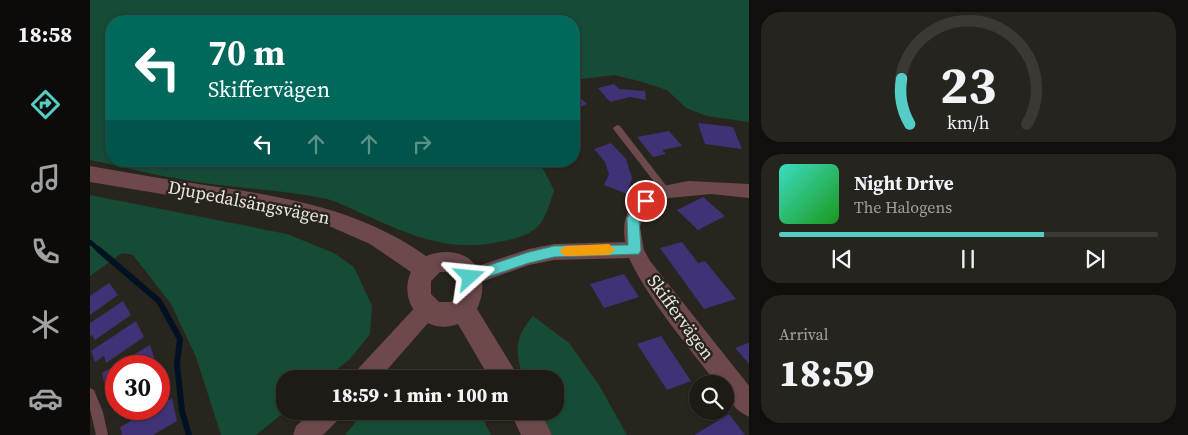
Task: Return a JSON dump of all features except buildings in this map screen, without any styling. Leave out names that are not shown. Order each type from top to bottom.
[{"type":"street","name":"Djupedalsängsvägen","points":[[90,174],[310,210],[362,228],[398,249],[425,270]]},
{"type":"street","points":[[470,277],[529,257],[554,252],[635,250],[633,218],[646,201],[665,190],[706,186],[749,191]]},
{"type":"street","name":"Skiffervägen","points":[[635,250],[690,332],[749,406]]},
{"type":"street","points":[[447,262],[460,266],[470,277],[473,294],[463,309],[446,314],[428,308],[422,301],[418,289],[420,276],[433,264],[447,262]]},
{"type":"street","points":[[372,370],[428,308]]},
{"type":"street","points":[[463,309],[500,370]]},
{"type":"street","points":[[305,435],[321,420]]},
{"type":"street","points":[[529,420],[538,435]]},
{"type":"lane","points":[[617,128],[665,190]]},
{"type":"lane","points":[[90,394],[97,412],[102,435]]},
{"type":"green space","points":[[90,0],[749,0],[749,122],[707,116],[686,108],[667,90],[639,81],[614,75],[580,79],[580,15],[105,15],[105,163],[90,160]]},
{"type":"green space","points":[[121,167],[542,167],[554,190],[542,221],[531,232],[499,242],[462,245],[428,240],[327,199],[157,175]]},
{"type":"green space","points":[[90,195],[287,234],[334,253],[354,267],[372,306],[370,334],[350,359],[336,370],[276,370],[276,419],[256,435],[221,435],[196,357],[171,304],[133,255],[122,253],[90,276]]},
{"type":"green space","points":[[533,316],[569,343],[599,385],[627,435],[552,435],[544,420],[564,420],[564,370],[521,370],[518,346],[519,339]]},
{"type":"green space","points":[[358,420],[484,420],[491,435],[345,435]]},
{"type":"waterway","points":[[90,242],[99,250]]},
{"type":"waterway","points":[[98,249],[159,301],[180,339],[177,364],[182,411],[189,435]]},
{"type":"slow traffic","points":[[565,251],[585,249],[609,250]]},
{"type":"route","points":[[470,277],[529,257],[554,252],[585,249],[635,250],[632,229],[633,218],[646,201]]}]
